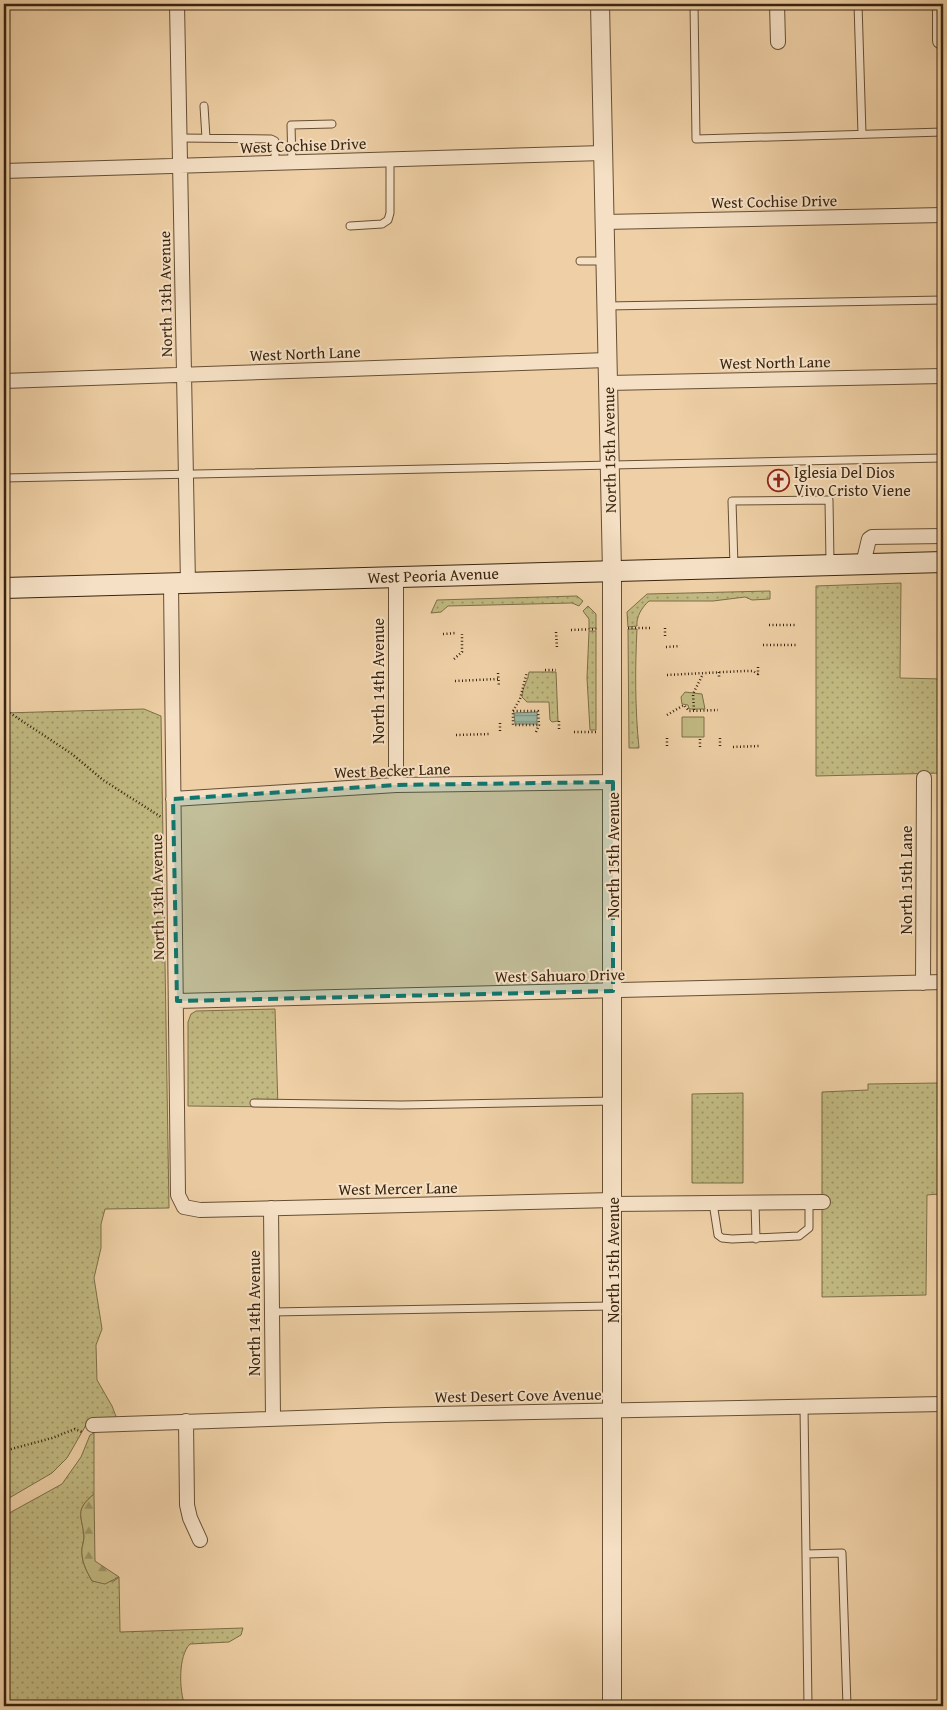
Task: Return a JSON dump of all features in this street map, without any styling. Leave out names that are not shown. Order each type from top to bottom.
[{"type":"main road","name":"West Peoria Avenue","points":[[4,588],[943,562]]},
{"type":"street","name":"North 13th Avenue","points":[[177,4],[186,472],[180,584],[173,824],[177,1001],[178,1195],[184,1207]]},
{"type":"street","name":"North 15th Avenue","points":[[600,4],[612,572],[614,1410],[612,1706]]},
{"type":"street","points":[[778,4],[778,42]]},
{"type":"street","points":[[940,4],[940,41]]},
{"type":"street","name":"West Cochise Drive","points":[[4,171],[603,153]]},
{"type":"street","name":"West Cochise Drive","points":[[604,222],[943,215]]},
{"type":"street","name":"West North Lane","points":[[4,381],[608,360]]},
{"type":"street","name":"West North Lane","points":[[608,383],[943,376]]},
{"type":"street","points":[[863,564],[868,539],[872,537],[943,536]]},
{"type":"street","name":"North 14th Avenue","points":[[396,576],[396,785]]},
{"type":"street","name":"North 15th Lane","points":[[923,983],[924,778]]},
{"type":"street","name":"West Becker Lane","points":[[173,799],[396,785],[613,782]]},
{"type":"street","name":"West Sahuaro Drive","points":[[177,1001],[613,992],[943,982]]},
{"type":"street","name":"West Mercer Lane","points":[[184,1207],[200,1210],[613,1202],[823,1202]]},
{"type":"street","name":"North 14th Avenue","points":[[271,1208],[273,1418]]},
{"type":"street","name":"West Desert Cove Avenue","points":[[88,1429],[186,1420],[943,1404]]},
{"type":"street","points":[[186,1420],[187,1505],[190,1518],[200,1540]]},
{"type":"lane","points":[[177,4],[214,4]]},
{"type":"lane","points":[[694,4],[696,138],[943,132]]},
{"type":"lane","points":[[858,4],[862,134]]},
{"type":"lane","points":[[204,106],[206,138]]},
{"type":"lane","points":[[292,163],[291,125],[332,124]]},
{"type":"lane","points":[[180,138],[271,140],[274,141],[275,164]]},
{"type":"lane","points":[[350,226],[382,224],[388,220],[390,213],[390,160]]},
{"type":"lane","points":[[580,261],[606,261]]},
{"type":"lane","points":[[607,306],[943,300]]},
{"type":"lane","points":[[4,478],[186,472],[943,458]]},
{"type":"lane","points":[[734,568],[732,501],[829,500],[830,565]]},
{"type":"lane","points":[[254,1103],[375,1106],[613,1101]]},
{"type":"lane","points":[[713,1203],[718,1235],[722,1238],[756,1239],[799,1236],[806,1232],[809,1228],[808,1202]]},
{"type":"lane","points":[[755,1203],[756,1239]]},
{"type":"lane","points":[[272,1312],[613,1306]]},
{"type":"lane","points":[[804,1407],[808,1706]]},
{"type":"lane","points":[[806,1554],[842,1553],[848,1706]]},
{"type":"path","points":[[769,625],[797,625]]},
{"type":"path","points":[[626,628],[652,628]]},
{"type":"path","points":[[665,628],[665,638]]},
{"type":"path","points":[[571,630],[598,629]]},
{"type":"path","points":[[556,632],[557,648]]},
{"type":"path","points":[[443,634],[456,633]]},
{"type":"path","points":[[454,659],[462,652],[462,634]]},
{"type":"path","points":[[764,645],[797,645]]},
{"type":"path","points":[[666,647],[680,646]]},
{"type":"path","points":[[666,675],[753,671],[758,674],[758,666]]},
{"type":"path","points":[[545,670],[556,670]]},
{"type":"path","points":[[527,672],[526,680],[521,689],[520,699],[513,711],[513,725],[539,725]]},
{"type":"path","points":[[718,672],[719,679]]},
{"type":"path","points":[[498,673],[499,687]]},
{"type":"path","points":[[694,710],[694,694],[703,674]]},
{"type":"path","points":[[455,682],[498,679]]},
{"type":"path","points":[[668,715],[684,705],[689,710],[718,710]]},
{"type":"path","points":[[4,709],[72,754],[103,780],[173,824]]},
{"type":"path","points":[[513,711],[538,711],[539,725],[536,732]]},
{"type":"path","points":[[559,721],[559,731]]},
{"type":"path","points":[[500,723],[500,733]]},
{"type":"path","points":[[574,732],[599,732]]},
{"type":"path","points":[[456,735],[490,734]]},
{"type":"path","points":[[700,737],[700,747]]},
{"type":"path","points":[[667,738],[667,748]]},
{"type":"path","points":[[720,738],[720,747]]},
{"type":"path","points":[[733,747],[759,746]]},
{"type":"path","points":[[4,1451],[52,1438],[75,1429],[88,1429]]},
{"type":"highlighted area","points":[[613,782],[613,991],[177,1001],[173,799],[396,785]]},
{"type":"green space","points":[[901,583],[900,678],[943,679],[943,773],[816,776],[816,586]]},
{"type":"green space","points":[[770,591],[770,599],[752,600],[745,597],[713,601],[649,601],[640,612],[637,626],[628,627],[627,612],[647,594]]},
{"type":"green space","points":[[577,596],[583,601],[579,606],[572,603],[448,606],[441,612],[431,613],[437,600]]},
{"type":"green space","points":[[588,606],[596,614],[596,628],[589,628],[589,619],[583,611]]},
{"type":"green space","points":[[628,629],[637,629],[636,688],[639,748],[629,748]]},
{"type":"green space","points":[[589,631],[596,631],[596,730],[590,730],[587,678]]},
{"type":"green space","points":[[529,672],[556,672],[558,721],[552,722],[550,720],[549,702],[527,702],[522,697]]},
{"type":"green space","points":[[685,692],[702,694],[705,709],[689,709],[688,705],[682,704],[681,697]]},
{"type":"green space","points":[[144,709],[161,716],[169,1208],[105,1209],[101,1224],[101,1248],[94,1278],[102,1329],[96,1345],[97,1380],[117,1419],[92,1420],[86,1425],[67,1458],[52,1473],[4,1501],[4,713]]},
{"type":"green space","points":[[682,717],[704,717],[704,737],[682,737]]},
{"type":"green space","points":[[275,1009],[278,1107],[188,1106],[188,1022],[191,1014],[196,1011]]},
{"type":"green space","points":[[939,1083],[939,1194],[927,1195],[926,1295],[822,1297],[822,1092],[868,1090],[868,1084]]},
{"type":"green space","points":[[743,1093],[743,1183],[692,1183],[692,1094]]},
{"type":"green space","points":[[94,1433],[94,1494],[84,1505],[81,1513],[84,1536],[82,1557],[92,1581],[114,1581],[119,1577],[120,1632],[243,1628],[241,1635],[229,1642],[190,1644],[186,1649],[183,1656],[181,1673],[185,1706],[4,1706],[4,1516],[62,1484],[81,1457],[90,1435]]},
{"type":"green space","points":[[94,1494],[95,1561],[119,1577],[105,1584],[92,1581],[82,1557],[84,1536],[81,1514],[84,1505]]},
{"type":"shaded area","points":[[537,712],[537,724],[515,724],[514,713]]},
{"type":"place","name":"Iglesia Del Dios Vivo Cristo Viene","points":[[778,481]]}]
